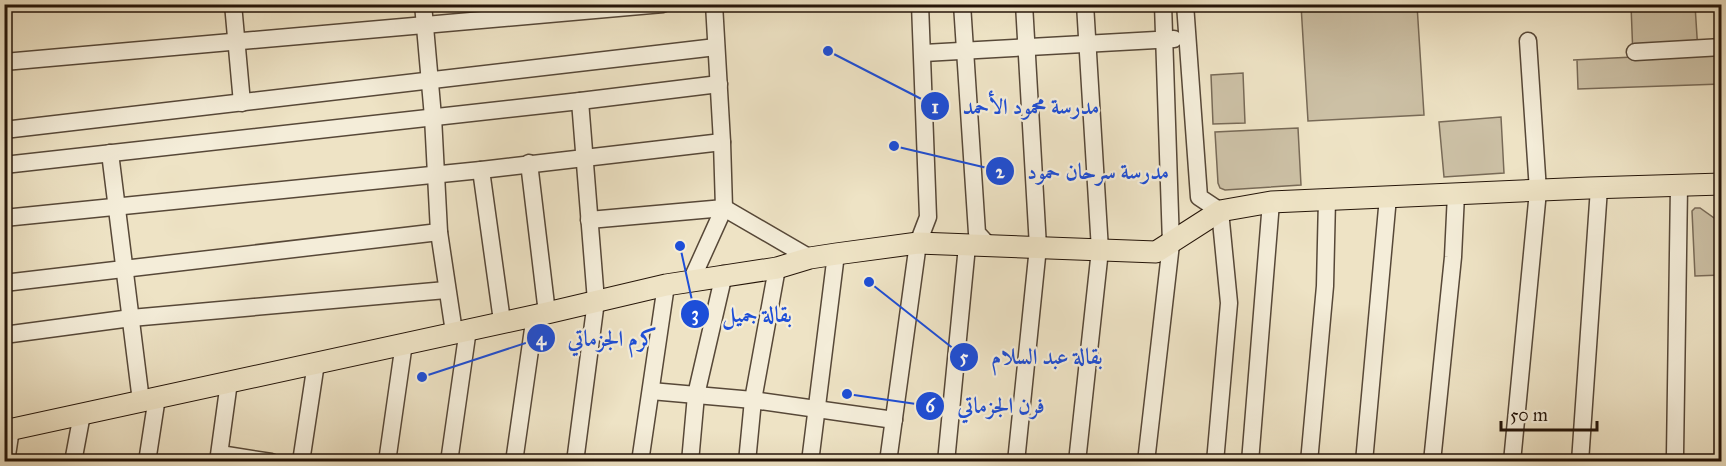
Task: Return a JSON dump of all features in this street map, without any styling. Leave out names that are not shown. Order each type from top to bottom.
[{"type":"main road","points":[[8,430],[666,285],[724,274],[777,268],[810,258],[836,254],[918,243],[1156,252],[1220,211],[1271,202],[1722,184]]},
{"type":"street","points":[[233,4],[242,103]]},
{"type":"street","points":[[423,4],[433,117],[438,232],[446,290],[461,331],[449,462]]},
{"type":"street","points":[[4,63],[663,4]]},
{"type":"street","points":[[691,281],[724,208],[714,4]]},
{"type":"street","points":[[888,462],[918,243],[928,218],[921,4]]},
{"type":"street","points":[[962,4],[977,233],[990,247]]},
{"type":"street","points":[[1016,462],[1038,247],[1024,4]]},
{"type":"street","points":[[1077,462],[1100,250],[1085,4]]},
{"type":"street","points":[[1146,462],[1171,244],[1163,4]]},
{"type":"street","points":[[1185,4],[1199,197],[1220,211],[1229,303],[1215,462]]},
{"type":"street","points":[[924,53],[1188,39]]},
{"type":"street","points":[[1512,462],[1538,191],[1528,41]]},
{"type":"street","points":[[4,130],[716,47]]},
{"type":"street","points":[[1635,52],[1722,47]]},
{"type":"street","points":[[4,165],[719,84]]},
{"type":"street","points":[[575,462],[596,301],[580,101]]},
{"type":"street","points":[[4,218],[481,170],[722,142]]},
{"type":"street","points":[[110,153],[131,318],[149,399],[147,462]]},
{"type":"street","points":[[514,462],[541,314],[529,163]]},
{"type":"street","points":[[481,170],[502,321]]},
{"type":"street","points":[[1675,455],[1679,186]]},
{"type":"street","points":[[1580,462],[1599,188]]},
{"type":"street","points":[[1432,462],[1453,257],[1456,194]]},
{"type":"street","points":[[1364,462],[1388,197]]},
{"type":"street","points":[[1309,462],[1324,286],[1327,199]]},
{"type":"street","points":[[1250,462],[1271,202]]},
{"type":"street","points":[[590,220],[724,208],[810,258]]},
{"type":"street","points":[[4,283],[438,232]]},
{"type":"street","points":[[946,462],[967,246]]},
{"type":"street","points":[[810,462],[836,254]]},
{"type":"street","points":[[747,462],[753,400],[777,268]]},
{"type":"street","points":[[690,462],[696,395],[724,274]]},
{"type":"street","points":[[640,462],[666,285]]},
{"type":"street","points":[[4,334],[131,318],[446,290]]},
{"type":"street","points":[[387,462],[404,343]]},
{"type":"street","points":[[301,462],[316,363]]},
{"type":"street","points":[[229,382],[219,458],[271,462]]},
{"type":"street","points":[[651,391],[753,400],[894,420]]},
{"type":"street","points":[[73,462],[82,414]]},
{"type":"street","points":[[6,462],[8,430]]},
{"type":"shaded area","points":[[1301,5],[1417,5],[1424,115],[1308,121]]},
{"type":"shaded area","points":[[1631,5],[1695,5],[1698,52],[1721,52],[1721,84],[1578,89],[1577,60],[1573,60],[1633,57]]},
{"type":"shaded area","points":[[1243,73],[1245,123],[1213,124],[1211,75]]},
{"type":"shaded area","points":[[1501,117],[1504,173],[1444,177],[1439,122]]},
{"type":"shaded area","points":[[1298,128],[1301,185],[1225,190],[1220,188],[1215,132]]},
{"type":"shaded area","points":[[1700,208],[1721,223],[1721,275],[1695,276],[1692,211]]},
{"type":"place","name":"مدرسة محمود الأحمد","points":[[828,51]]},
{"type":"place","name":"مدرسة سرحان حمود","points":[[894,146]]},
{"type":"place","name":"بقالة جميل","points":[[680,246]]},
{"type":"place","name":"بقالة عبد السلام","points":[[869,282]]},
{"type":"place","name":"كرم الجزماتي","points":[[422,377]]},
{"type":"place","name":"فرن الجزماتي","points":[[847,394]]}]
